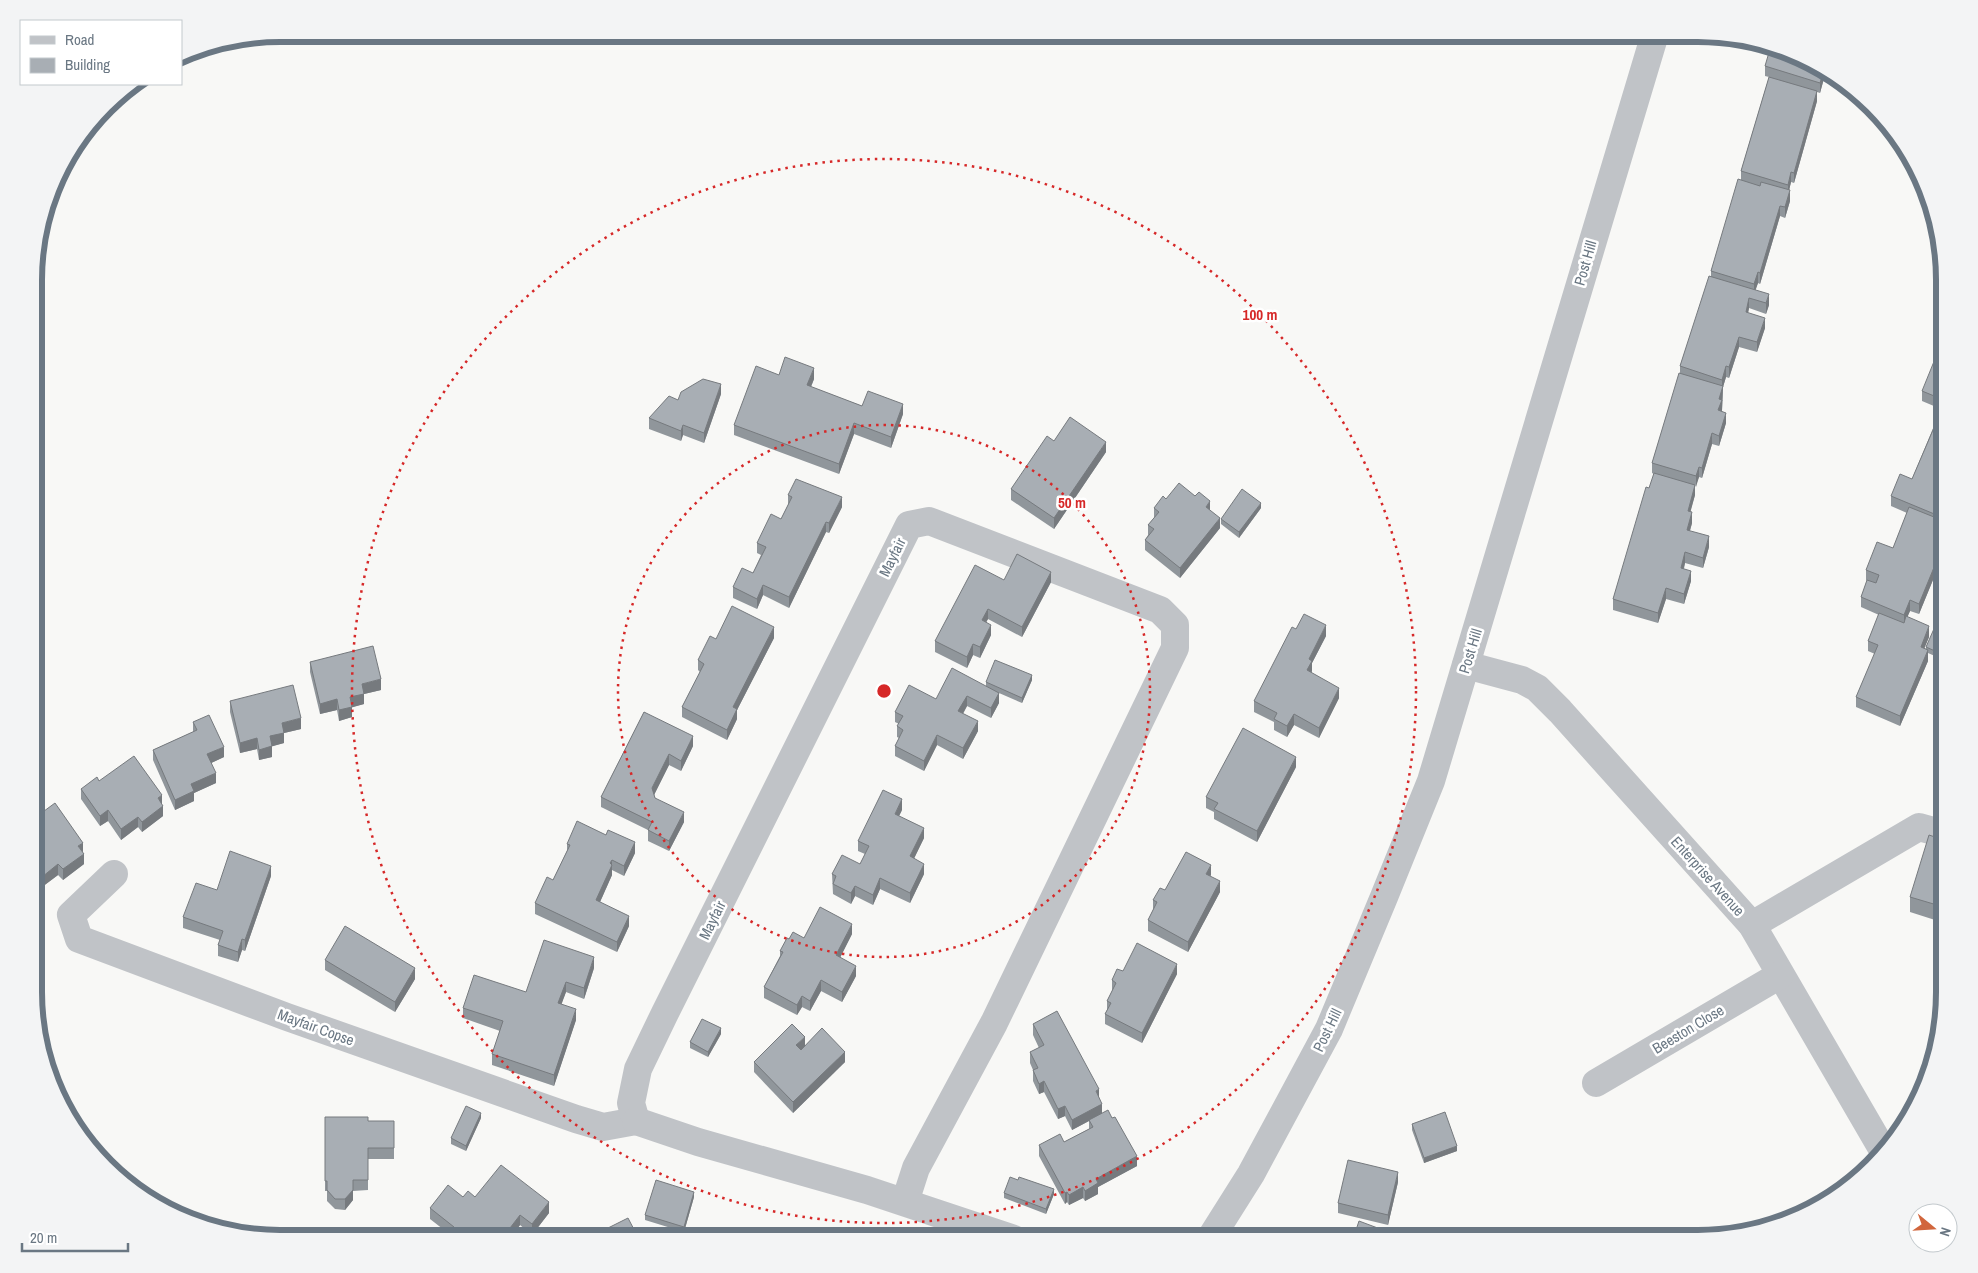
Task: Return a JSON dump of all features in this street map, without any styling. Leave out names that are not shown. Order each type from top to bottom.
[{"type":"street","name":"Post Hill","points":[[1216,1230],[1250,1174],[1329,1029],[1431,780],[1653,42]]},
{"type":"street","name":"Mayfair","points":[[636,1121],[630,1103],[638,1069],[665,1013],[908,525],[929,521],[1160,610],[1175,625],[1175,648],[994,1023],[916,1168],[905,1202]]},
{"type":"street","name":"Enterprise Avenue","points":[[1466,665],[1522,680],[1537,688],[1560,711],[1752,925],[1880,1146]]},
{"type":"street","points":[[1752,925],[1919,827],[1936,832]]},
{"type":"street","name":"Mayfair Copse","points":[[114,874],[72,915],[79,939],[287,1017],[576,1119],[603,1127],[636,1121]]},
{"type":"street","name":"Beeston Close","points":[[1596,1084],[1780,975]]},
{"type":"street","points":[[636,1121],[698,1142],[905,1202],[987,1230]]},
{"type":"building","points":[[1769,54],[1803,67],[1822,77],[1820,83],[1765,66]]},
{"type":"building","points":[[1769,77],[1817,91],[1794,173],[1791,172],[1788,185],[1741,171]]},
{"type":"building","points":[[1738,179],[1760,186],[1761,182],[1790,190],[1785,207],[1780,206],[1760,273],[1758,272],[1754,284],[1711,271]]},
{"type":"building","points":[[1709,276],[1769,294],[1766,303],[1749,298],[1746,312],[1765,318],[1757,342],[1739,337],[1729,367],[1726,366],[1722,380],[1680,366]]},
{"type":"building","points":[[785,357],[814,368],[807,385],[862,406],[868,391],[903,404],[891,437],[854,423],[839,464],[734,425],[756,366],[779,375]]},
{"type":"building","points":[[1935,359],[1936,359],[1936,397],[1922,391]]},
{"type":"building","points":[[1679,373],[1723,386],[1719,399],[1722,400],[1718,410],[1726,413],[1719,436],[1712,433],[1702,468],[1699,467],[1696,476],[1652,463]]},
{"type":"building","points":[[703,379],[721,384],[704,433],[683,425],[681,431],[649,418],[669,396],[678,400],[681,392]]},
{"type":"building","points":[[1070,417],[1106,442],[1054,518],[1011,489],[1047,436],[1054,441]]},
{"type":"building","points":[[1936,423],[1936,515],[1891,496],[1900,474],[1912,479]]},
{"type":"building","points":[[1654,473],[1695,485],[1688,511],[1692,512],[1687,530],[1709,536],[1703,558],[1685,552],[1681,568],[1691,571],[1684,594],[1666,588],[1658,613],[1613,599],[1646,487],[1649,488]]},
{"type":"building","points":[[796,479],[842,497],[829,523],[826,522],[789,597],[763,585],[757,599],[733,587],[742,568],[753,573],[766,547],[757,543],[771,514],[781,519],[792,497],[788,495]]},
{"type":"building","points":[[1179,483],[1195,496],[1199,492],[1210,501],[1206,507],[1220,518],[1180,568],[1145,540],[1154,529],[1148,525],[1159,512],[1154,508],[1163,496],[1166,499]]},
{"type":"building","points":[[1242,489],[1261,503],[1239,532],[1221,519]]},
{"type":"building","points":[[1909,507],[1936,518],[1936,563],[1919,604],[1910,600],[1904,615],[1861,597],[1867,580],[1876,583],[1879,575],[1866,570],[1877,542],[1893,548]]},
{"type":"building","points":[[1017,554],[1051,572],[1022,627],[988,609],[982,620],[991,625],[980,647],[973,644],[967,657],[935,641],[975,565],[1004,580]]},
{"type":"building","points":[[732,606],[774,627],[733,707],[737,709],[727,730],[682,707],[704,664],[698,660],[710,636],[716,639]]},
{"type":"building","points":[[1879,613],[1904,623],[1906,616],[1929,626],[1921,647],[1928,650],[1900,716],[1856,697],[1878,645],[1868,641]]},
{"type":"building","points":[[1304,614],[1326,625],[1309,659],[1312,661],[1307,670],[1339,688],[1319,728],[1294,714],[1287,726],[1274,719],[1277,713],[1254,701],[1292,627],[1296,629]]},
{"type":"building","points":[[1936,624],[1936,651],[1926,647]]},
{"type":"building","points":[[373,646],[381,679],[362,684],[364,694],[350,697],[352,707],[339,710],[337,699],[320,704],[310,662]]},
{"type":"building","points":[[995,660],[1032,675],[1022,698],[986,682]]},
{"type":"building","points":[[952,668],[999,693],[991,708],[967,696],[958,711],[978,721],[963,748],[937,735],[924,761],[895,746],[903,730],[897,726],[903,716],[895,712],[909,685],[936,699]]},
{"type":"building","points":[[293,685],[301,718],[282,723],[284,733],[270,736],[272,746],[259,750],[257,738],[240,743],[230,701]]},
{"type":"building","points":[[644,712],[693,736],[681,761],[669,754],[652,788],[655,798],[684,812],[669,841],[648,830],[652,822],[601,797]]},
{"type":"building","points":[[209,715],[224,747],[207,754],[216,773],[191,784],[194,791],[175,800],[153,750],[197,730],[193,722]]},
{"type":"building","points":[[1243,728],[1296,757],[1257,831],[1214,809],[1218,803],[1206,797]]},
{"type":"building","points":[[134,756],[162,795],[158,798],[163,806],[142,822],[138,817],[121,829],[108,810],[100,816],[81,789],[97,777],[99,781]]},
{"type":"building","points":[[883,790],[902,799],[895,814],[924,828],[910,856],[924,864],[910,893],[880,878],[873,895],[855,886],[851,893],[833,884],[836,876],[832,874],[842,855],[860,864],[869,846],[858,841]]},
{"type":"building","points":[[55,803],[83,843],[78,846],[84,854],[63,869],[58,864],[42,877],[42,813]]},
{"type":"building","points":[[577,821],[606,835],[608,830],[635,842],[624,866],[612,860],[610,863],[612,865],[596,900],[629,916],[617,942],[535,903],[547,877],[553,880],[570,845],[567,844]]},
{"type":"building","points":[[1929,835],[1936,837],[1936,905],[1910,897]]},
{"type":"building","points":[[230,851],[271,866],[245,940],[242,939],[238,952],[218,945],[223,931],[183,917],[196,883],[217,890]]},
{"type":"building","points":[[1186,852],[1211,865],[1206,874],[1220,881],[1188,942],[1148,920],[1157,902],[1153,900],[1160,888],[1165,890]]},
{"type":"building","points":[[820,907],[852,924],[836,955],[856,966],[842,992],[821,980],[810,1001],[802,996],[797,1005],[764,987],[783,952],[780,951],[787,938],[789,939],[793,932],[804,938]]},
{"type":"building","points":[[345,926],[415,968],[395,1002],[325,960]]},
{"type":"building","points":[[544,940],[594,957],[584,988],[566,982],[558,1003],[576,1009],[554,1075],[492,1054],[503,1021],[463,1008],[474,975],[526,992]]},
{"type":"building","points":[[1137,943],[1177,964],[1142,1033],[1105,1014],[1111,1003],[1107,1001],[1116,983],[1112,980],[1117,969],[1123,971]]},
{"type":"building","points":[[1057,1011],[1099,1089],[1096,1091],[1102,1104],[1072,1120],[1065,1106],[1058,1109],[1044,1081],[1039,1084],[1033,1070],[1038,1068],[1030,1052],[1044,1045],[1033,1024]]},
{"type":"building","points":[[702,1019],[721,1028],[708,1052],[690,1042]]},
{"type":"building","points":[[792,1024],[805,1037],[796,1045],[801,1050],[822,1028],[845,1052],[793,1102],[754,1062]]},
{"type":"building","points":[[466,1106],[481,1113],[466,1146],[451,1138]]},
{"type":"building","points":[[1108,1110],[1112,1118],[1115,1117],[1137,1156],[1096,1179],[1098,1183],[1085,1191],[1083,1187],[1069,1195],[1067,1192],[1065,1193],[1039,1145],[1060,1134],[1064,1142],[1093,1127],[1089,1120]]},
{"type":"building","points":[[1445,1112],[1457,1146],[1424,1158],[1412,1124]]},
{"type":"building","points":[[325,1117],[368,1117],[368,1121],[394,1121],[394,1148],[368,1148],[368,1180],[353,1180],[353,1190],[345,1199],[335,1199],[327,1190],[327,1181],[325,1181]]},
{"type":"building","points":[[1348,1160],[1398,1172],[1388,1215],[1338,1203]]},
{"type":"building","points":[[501,1165],[549,1202],[532,1224],[520,1215],[510,1228],[512,1230],[451,1230],[454,1227],[430,1208],[448,1185],[463,1197],[468,1191],[475,1197]]},
{"type":"building","points":[[1010,1177],[1018,1180],[1019,1177],[1054,1189],[1046,1209],[1004,1193]]},
{"type":"building","points":[[656,1180],[694,1192],[684,1227],[645,1215]]},
{"type":"building","points":[[628,1218],[634,1230],[604,1230]]},
{"type":"building","points":[[1359,1221],[1383,1230],[1356,1230]]}]
